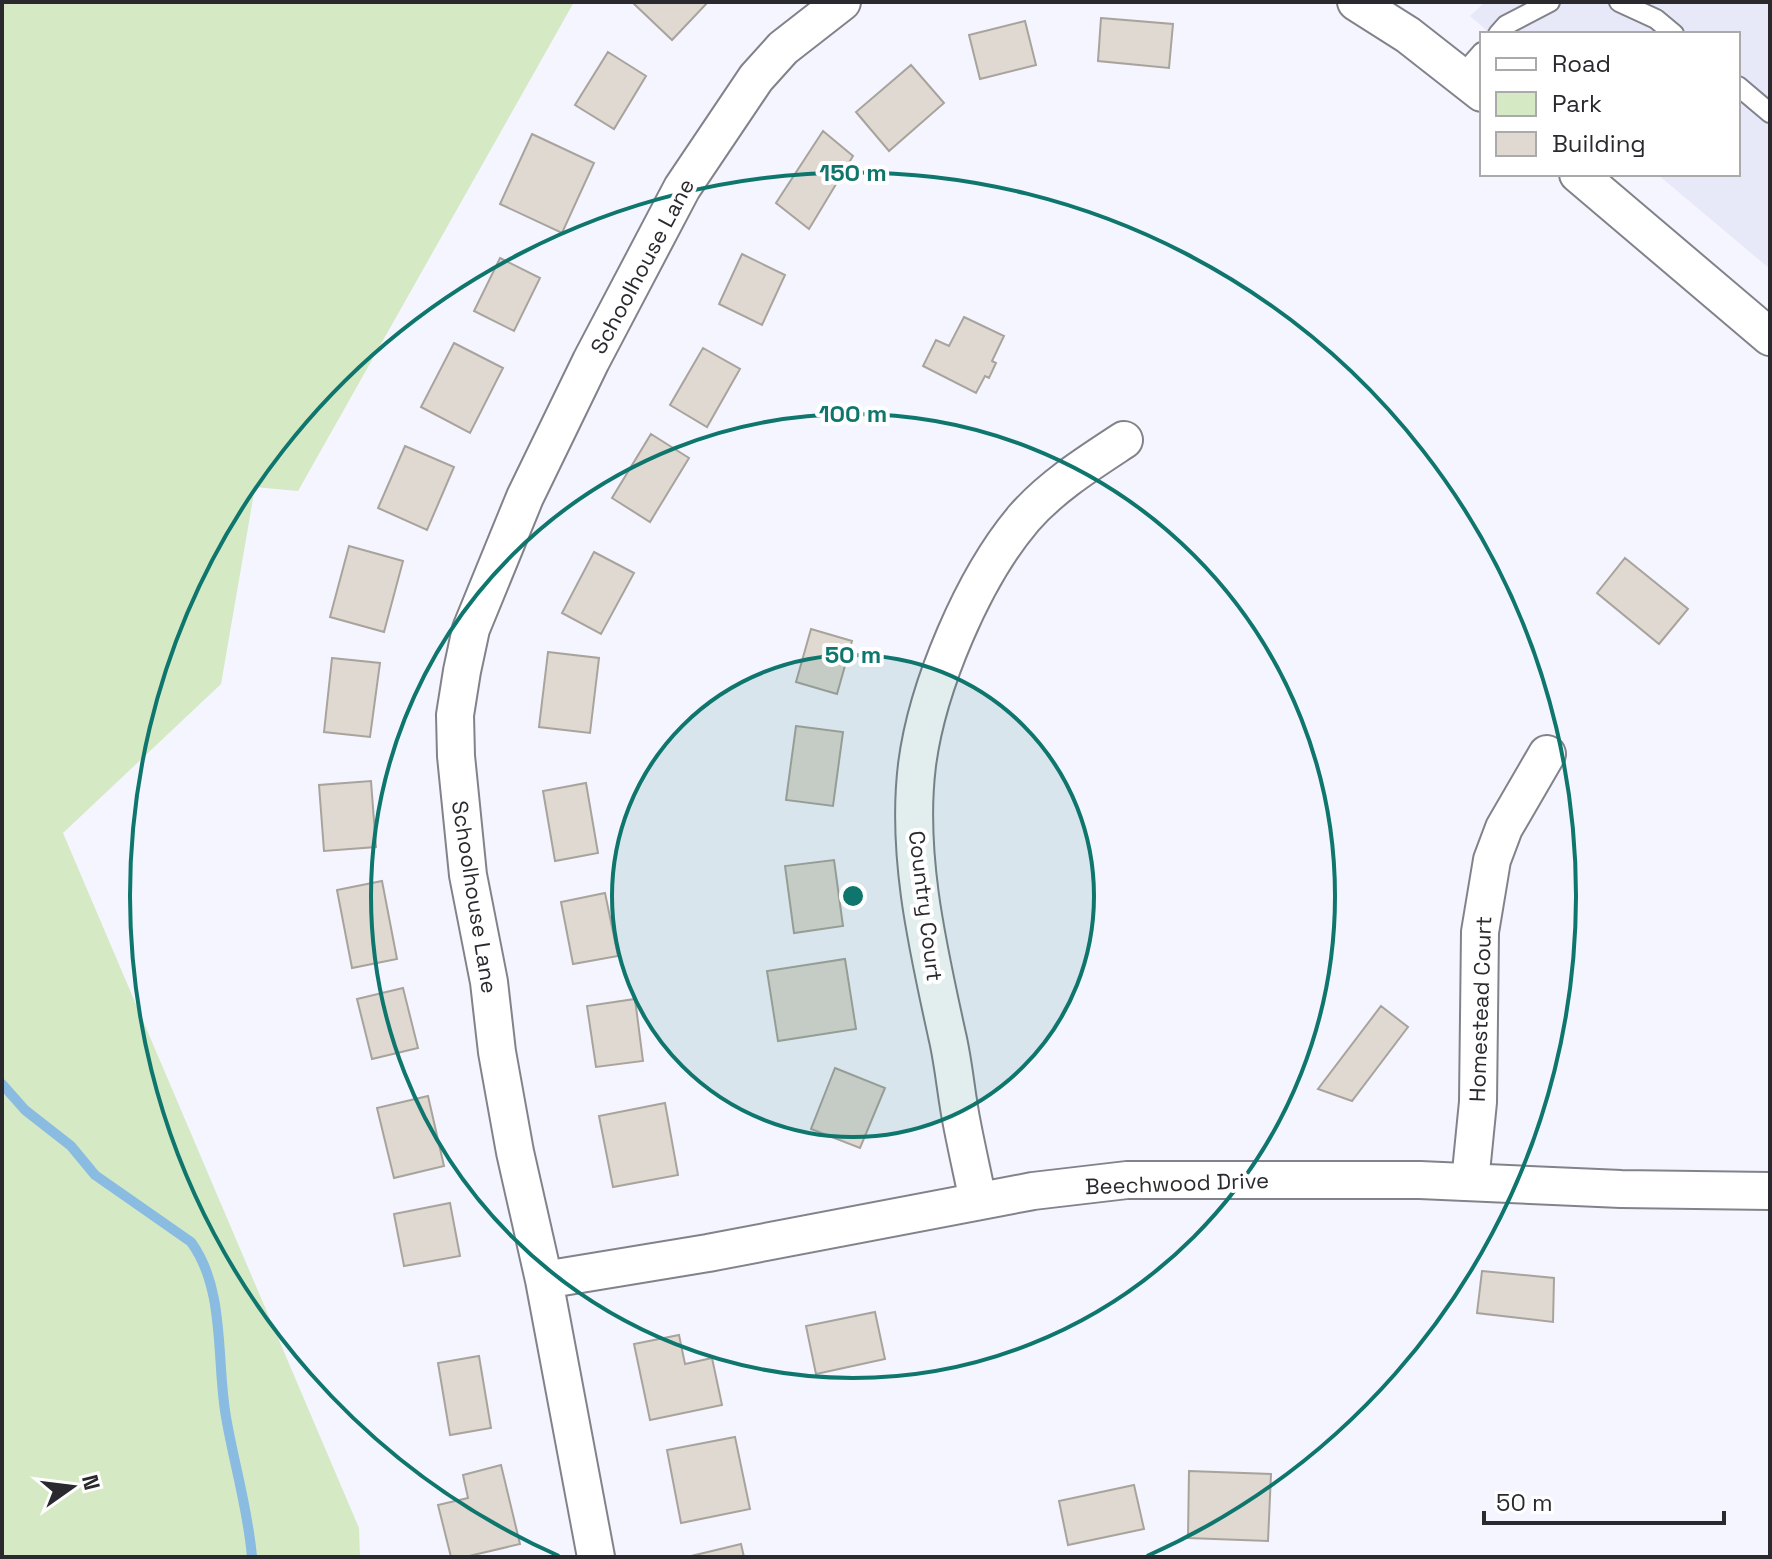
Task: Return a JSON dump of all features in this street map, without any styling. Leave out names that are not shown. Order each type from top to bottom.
[{"type":"street","name":"Schoolhouse Lane","points":[[596,1557],[544,1280],[499,1066],[489,982],[468,875],[458,797],[455,715],[471,629],[546,452],[682,188],[756,78],[783,48],[842,2]]},
{"type":"street","points":[[1356,2],[1475,74]]},
{"type":"street","points":[[1580,176],[1770,337]]},
{"type":"street","name":"Country Court","points":[[978,1201],[929,945],[916,849],[917,766],[925,725],[961,625],[982,579],[1024,518],[1050,492],[1124,440]]},
{"type":"street","name":"Homestead Court","points":[[1470,1182],[1478,1102],[1480,932],[1490,871],[1504,828],[1547,754]]},
{"type":"street","name":"Beechwood Drive","points":[[544,1280],[708,1253],[1033,1191],[1127,1180],[1470,1182],[1621,1189],[1770,1191]]},
{"type":"lane","points":[[1500,32],[1506,25],[1550,2]]},
{"type":"lane","points":[[1619,2],[1656,19],[1672,32]]},
{"type":"lane","points":[[1740,88],[1770,113]]},
{"type":"shaded area","points":[[1485,2],[1770,2],[1770,269],[1659,176],[1740,176],[1740,32],[1489,32],[1470,16]]},
{"type":"green space","points":[[2,2],[574,2],[298,491],[255,487],[221,684],[63,833],[359,1528],[360,1557],[2,1557]]},
{"type":"building","points":[[632,2],[708,2],[672,40]]},
{"type":"building","points":[[1101,18],[1173,24],[1169,68],[1098,61]]},
{"type":"building","points":[[1025,21],[1036,65],[980,79],[969,35]]},
{"type":"building","points":[[608,52],[646,76],[614,129],[575,105]]},
{"type":"building","points":[[911,65],[944,103],[889,151],[856,112]]},
{"type":"building","points":[[823,131],[853,156],[809,229],[776,203]]},
{"type":"building","points":[[532,134],[594,163],[562,233],[500,204]]},
{"type":"building","points":[[742,254],[785,275],[762,325],[719,304]]},
{"type":"building","points":[[500,258],[540,278],[514,331],[474,311]]},
{"type":"building","points":[[964,317],[1004,336],[992,361],[996,363],[989,378],[985,376],[976,393],[923,366],[936,340],[949,346]]},
{"type":"building","points":[[454,343],[503,368],[470,433],[421,407]]},
{"type":"building","points":[[703,348],[740,369],[707,427],[670,405]]},
{"type":"building","points":[[651,434],[689,458],[650,522],[612,498]]},
{"type":"building","points":[[405,446],[454,467],[427,530],[378,508]]},
{"type":"building","points":[[349,546],[403,561],[384,632],[330,617]]},
{"type":"building","points":[[594,552],[634,573],[601,634],[562,613]]},
{"type":"building","points":[[1625,558],[1688,609],[1659,644],[1597,593]]},
{"type":"building","points":[[811,629],[852,641],[837,694],[796,682]]},
{"type":"building","points":[[548,652],[599,658],[590,733],[539,727]]},
{"type":"building","points":[[332,658],[380,663],[370,737],[324,732]]},
{"type":"building","points":[[796,726],[843,732],[833,806],[786,800]]},
{"type":"building","points":[[371,781],[376,847],[324,851],[319,785]]},
{"type":"building","points":[[586,783],[598,853],[555,861],[543,791]]},
{"type":"building","points":[[834,860],[843,926],[794,933],[785,866]]},
{"type":"building","points":[[382,881],[397,959],[352,968],[337,890]]},
{"type":"building","points":[[605,893],[618,956],[573,964],[561,902]]},
{"type":"building","points":[[845,959],[856,1029],[778,1041],[767,971]]},
{"type":"building","points":[[403,988],[418,1048],[372,1059],[357,999]]},
{"type":"building","points":[[635,999],[643,1061],[596,1067],[587,1006]]},
{"type":"building","points":[[1381,1006],[1408,1027],[1352,1101],[1318,1089]]},
{"type":"building","points":[[835,1068],[885,1088],[860,1148],[811,1129]]},
{"type":"building","points":[[428,1096],[444,1166],[394,1178],[377,1108]]},
{"type":"building","points":[[665,1103],[678,1175],[613,1187],[599,1116]]},
{"type":"building","points":[[450,1203],[460,1256],[404,1266],[394,1214]]},
{"type":"building","points":[[1482,1271],[1554,1278],[1553,1322],[1477,1313]]},
{"type":"building","points":[[875,1312],[885,1359],[816,1374],[806,1326]]},
{"type":"building","points":[[679,1335],[685,1364],[712,1358],[722,1405],[650,1420],[634,1344]]},
{"type":"building","points":[[479,1356],[491,1428],[450,1435],[438,1363]]},
{"type":"building","points":[[735,1437],[750,1509],[681,1523],[667,1450]]},
{"type":"building","points":[[501,1465],[520,1544],[465,1557],[451,1557],[438,1505],[468,1498],[463,1475]]},
{"type":"building","points":[[1189,1471],[1271,1474],[1268,1541],[1188,1538]]},
{"type":"building","points":[[1134,1485],[1144,1529],[1068,1545],[1059,1501]]},
{"type":"building","points":[[741,1544],[744,1557],[687,1557]]},
{"type":"waterway","points":[[2,1084],[25,1110],[71,1146],[95,1175],[191,1242],[202,1261],[215,1303],[226,1417],[252,1557]]}]
